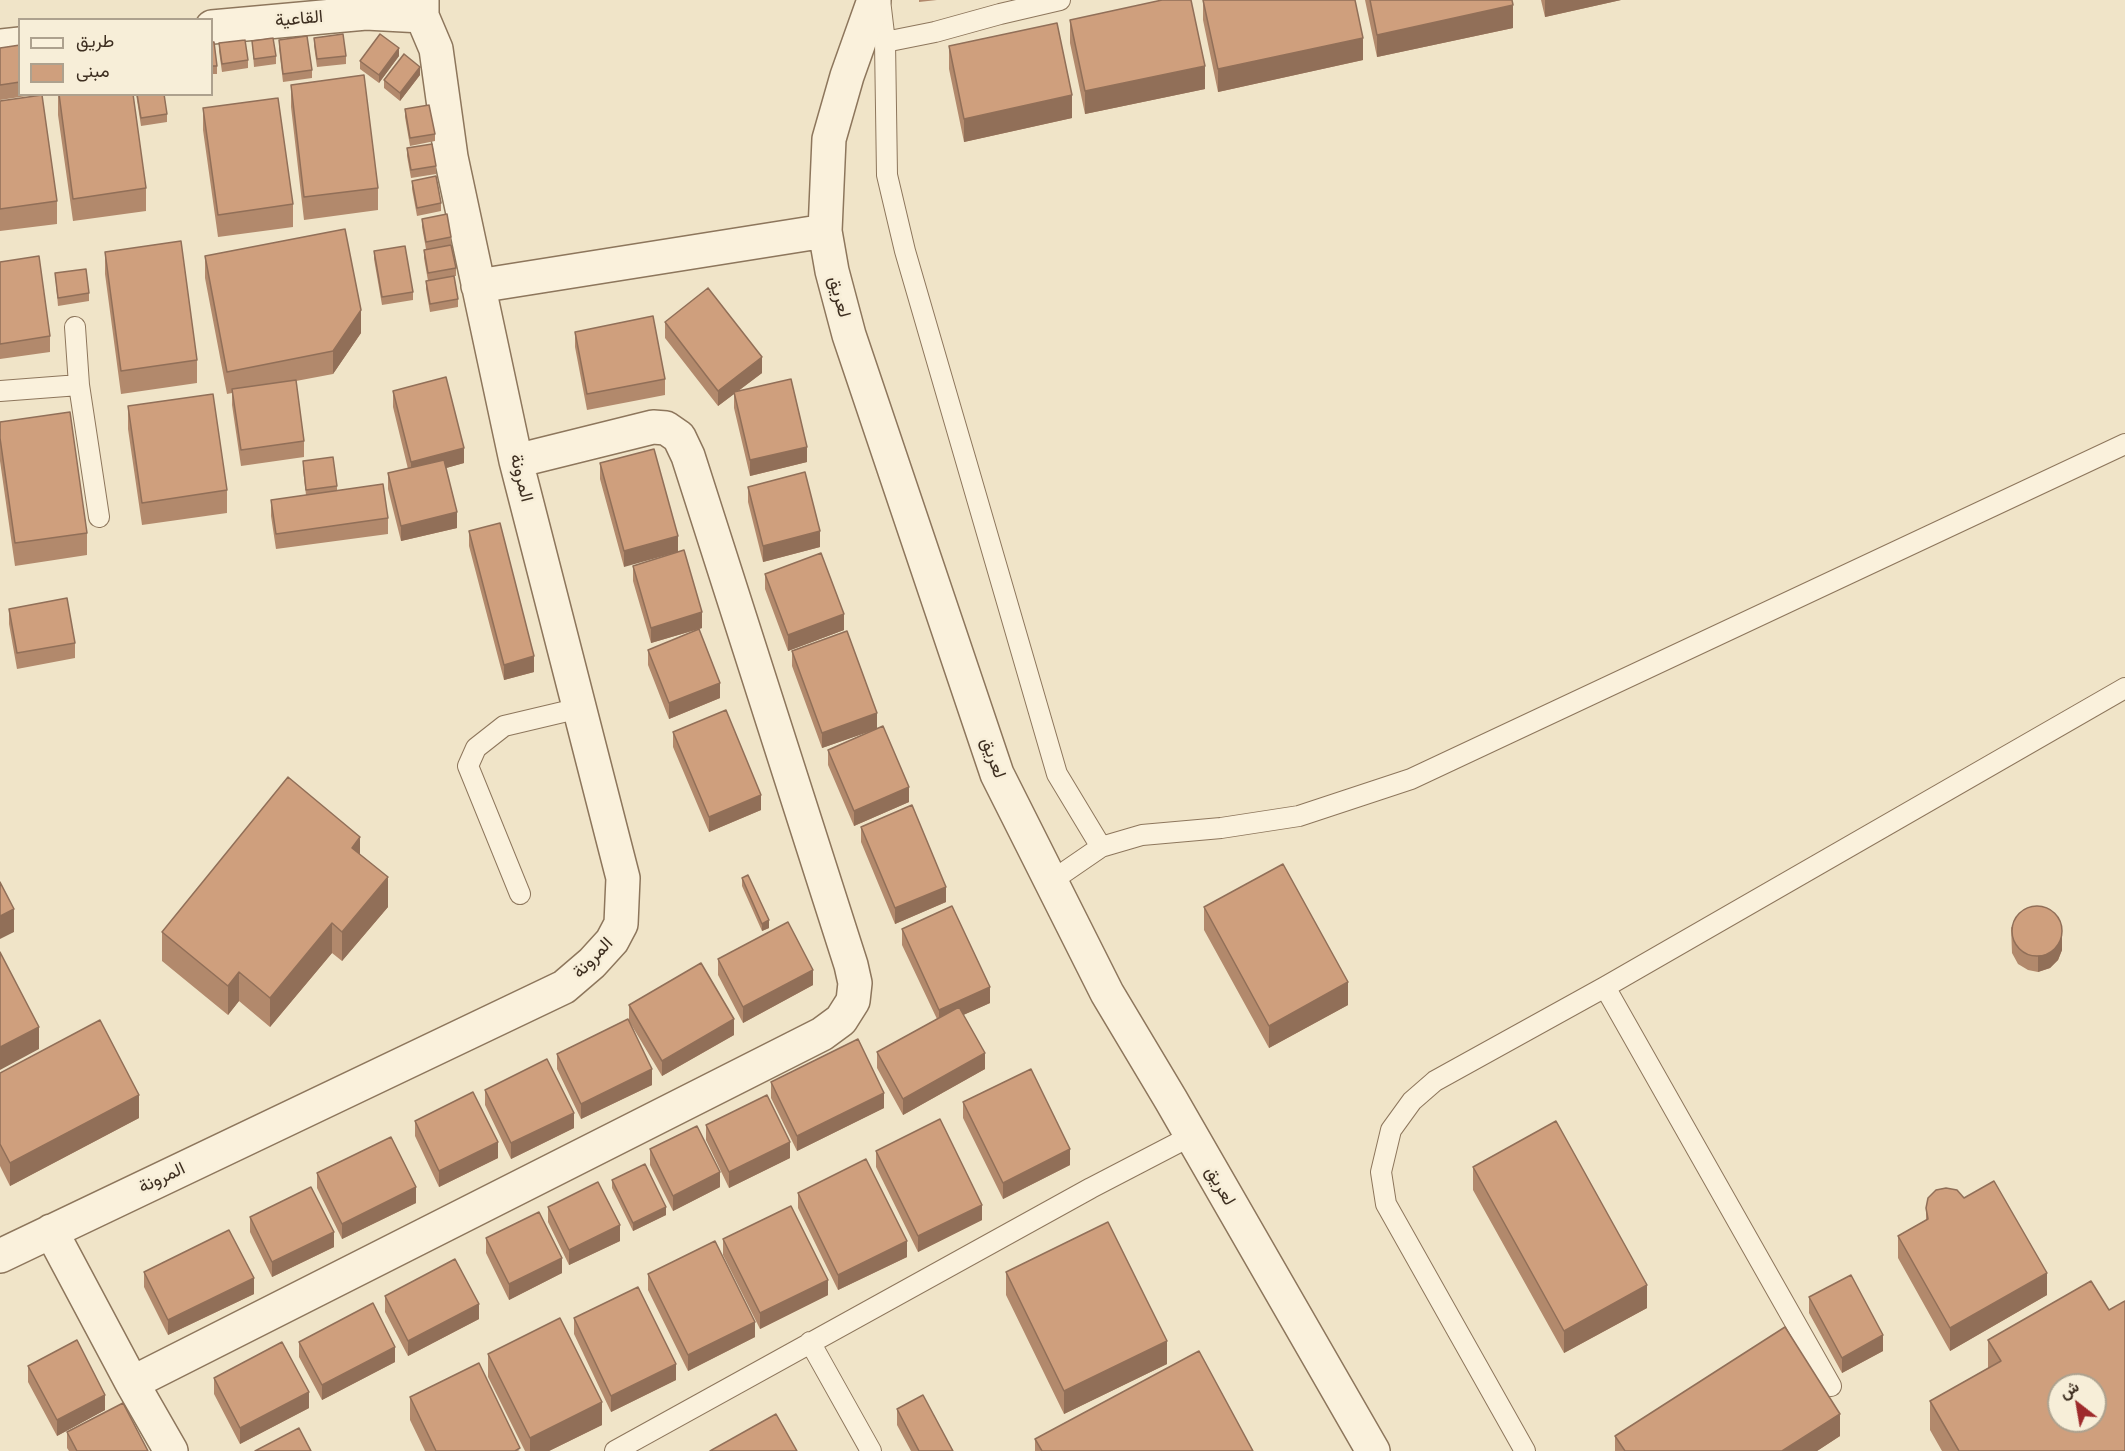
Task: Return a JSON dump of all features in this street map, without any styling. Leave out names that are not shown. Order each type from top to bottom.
[{"type":"street","name":"لعريق","points":[[874,0],[847,76],[829,139],[825,231],[832,271],[849,335],[993,763],[1107,993],[1372,1451]]},
{"type":"street","name":"القاعية","points":[[213,27],[422,8]]},
{"type":"street","name":"المرونة","points":[[0,1256],[564,987],[592,963],[612,941],[621,924],[623,878],[516,461],[451,157],[436,49],[422,8]]},
{"type":"street","points":[[0,46],[18,44]]},
{"type":"street","points":[[478,286],[825,231]]},
{"type":"street","points":[[132,1383],[822,1034],[841,1020],[853,1001],[855,983],[851,965],[688,456],[679,437],[666,428],[653,427],[516,461]]},
{"type":"street","points":[[51,1231],[171,1451]]},
{"type":"lane","points":[[880,0],[885,42],[887,176],[905,251],[1057,774],[1101,847]]},
{"type":"lane","points":[[885,42],[935,32],[998,7],[1060,0]]},
{"type":"lane","points":[[75,327],[79,385],[99,517]]},
{"type":"lane","points":[[0,391],[79,385]]},
{"type":"lane","points":[[1050,882],[1101,847],[1142,835],[1221,828],[1299,816],[1411,779],[2125,444]]},
{"type":"lane","points":[[1525,1451],[1386,1204],[1381,1172],[1391,1130],[1412,1101],[1435,1081],[1605,987],[2125,688]]},
{"type":"lane","points":[[520,894],[468,766],[476,748],[504,726],[580,708]]},
{"type":"lane","points":[[1605,987],[1831,1386]]},
{"type":"lane","points":[[615,1451],[1091,1188],[1191,1136]]},
{"type":"lane","points":[[810,1342],[872,1451]]},
{"type":"building","points":[[1162,0],[1191,0],[1205,66],[1085,91],[1070,20]]},
{"type":"building","points":[[1203,0],[1355,0],[1363,38],[1218,69]]},
{"type":"building","points":[[1370,0],[1512,0],[1513,5],[1377,35]]},
{"type":"building","points":[[1057,23],[1072,95],[964,119],[949,46]]},
{"type":"building","points":[[343,34],[346,56],[317,59],[314,38]]},
{"type":"building","points":[[380,34],[399,48],[379,75],[360,61]]},
{"type":"building","points":[[307,36],[312,70],[283,74],[279,40]]},
{"type":"building","points":[[273,38],[276,56],[254,59],[252,41]]},
{"type":"building","points":[[245,40],[248,60],[222,64],[219,43]]},
{"type":"building","points":[[213,42],[214,42],[217,66],[213,66]]},
{"type":"building","points":[[18,45],[18,82],[0,85],[0,48]]},
{"type":"building","points":[[404,54],[420,67],[400,93],[384,80]]},
{"type":"building","points":[[364,75],[378,188],[304,197],[291,85]]},
{"type":"building","points":[[42,96],[57,201],[0,209],[0,101]]},
{"type":"building","points":[[59,96],[133,96],[146,188],[73,199]]},
{"type":"building","points":[[137,96],[164,96],[167,114],[141,118]]},
{"type":"building","points":[[278,98],[293,204],[218,215],[203,108]]},
{"type":"building","points":[[429,105],[435,134],[410,138],[405,109]]},
{"type":"building","points":[[432,144],[436,166],[411,170],[407,148]]},
{"type":"building","points":[[436,176],[441,203],[417,208],[412,181]]},
{"type":"building","points":[[447,214],[451,237],[426,242],[422,219]]},
{"type":"building","points":[[345,229],[361,310],[333,351],[227,372],[205,256]]},
{"type":"building","points":[[181,241],[197,360],[121,371],[105,252]]},
{"type":"building","points":[[451,245],[456,268],[428,273],[424,250]]},
{"type":"building","points":[[405,246],[413,292],[382,297],[374,251]]},
{"type":"building","points":[[39,256],[50,336],[0,344],[0,262]]},
{"type":"building","points":[[86,269],[89,293],[58,298],[55,273]]},
{"type":"building","points":[[454,276],[458,299],[430,304],[426,281]]},
{"type":"building","points":[[708,288],[762,357],[718,391],[665,322]]},
{"type":"building","points":[[653,316],[665,379],[587,394],[575,332]]},
{"type":"building","points":[[446,377],[464,448],[411,462],[393,391]]},
{"type":"building","points":[[791,379],[807,447],[750,460],[734,392]]},
{"type":"building","points":[[296,380],[304,441],[241,450],[232,389]]},
{"type":"building","points":[[213,394],[227,490],[142,503],[128,406]]},
{"type":"building","points":[[70,412],[87,533],[15,543],[0,438],[0,422]]},
{"type":"building","points":[[654,449],[678,536],[624,551],[600,463]]},
{"type":"building","points":[[333,457],[337,486],[306,490],[303,461]]},
{"type":"building","points":[[444,460],[457,512],[401,526],[388,473]]},
{"type":"building","points":[[805,472],[820,531],[763,546],[748,487]]},
{"type":"building","points":[[383,484],[388,518],[276,534],[271,500]]},
{"type":"building","points":[[500,523],[534,656],[504,665],[469,531]]},
{"type":"building","points":[[684,550],[702,612],[651,628],[633,566]]},
{"type":"building","points":[[821,553],[844,614],[788,635],[765,574]]},
{"type":"building","points":[[67,598],[75,643],[17,653],[9,609]]},
{"type":"building","points":[[699,629],[720,683],[669,703],[648,650]]},
{"type":"building","points":[[847,631],[877,713],[822,733],[792,651]]},
{"type":"building","points":[[726,710],[761,795],[709,817],[673,732]]},
{"type":"building","points":[[883,726],[909,787],[854,811],[828,750]]},
{"type":"building","points":[[288,777],[360,837],[352,848],[388,877],[342,932],[332,923],[270,998],[239,972],[228,986],[162,932]]},
{"type":"building","points":[[912,805],[946,887],[895,908],[861,827]]},
{"type":"building","points":[[1283,864],[1348,982],[1269,1026],[1204,907]]},
{"type":"building","points":[[748,875],[769,920],[762,924],[742,878]]},
{"type":"building","points":[[0,882],[14,909],[0,916]]},
{"type":"building","points":[[952,906],[990,987],[939,1010],[902,929]]},
{"type":"building","points":[[2032,906],[2042,906],[2055,913],[2062,926],[2062,936],[2055,949],[2042,956],[2032,956],[2023,952],[2016,945],[2012,936],[2012,926],[2016,917],[2023,910]]},
{"type":"building","points":[[788,922],[813,970],[743,1007],[718,959]]},
{"type":"building","points":[[0,952],[39,1027],[0,1047]]},
{"type":"building","points":[[701,963],[734,1019],[662,1061],[629,1005]]},
{"type":"building","points":[[959,1007],[985,1053],[903,1099],[877,1052]]},
{"type":"building","points":[[628,1019],[652,1069],[581,1104],[557,1054]]},
{"type":"building","points":[[100,1020],[139,1095],[10,1163],[0,1144],[0,1073]]},
{"type":"building","points":[[858,1039],[884,1093],[797,1136],[771,1082]]},
{"type":"building","points":[[547,1059],[574,1113],[511,1143],[485,1090]]},
{"type":"building","points":[[1031,1069],[1070,1149],[1003,1183],[963,1102]]},
{"type":"building","points":[[473,1092],[498,1142],[439,1171],[415,1121]]},
{"type":"building","points":[[767,1095],[790,1142],[729,1172],[706,1125]]},
{"type":"building","points":[[940,1119],[982,1205],[918,1236],[876,1151]]},
{"type":"building","points":[[1556,1121],[1647,1285],[1564,1331],[1473,1167]]},
{"type":"building","points":[[697,1126],[720,1172],[673,1196],[650,1149]]},
{"type":"building","points":[[391,1137],[416,1187],[342,1224],[317,1173]]},
{"type":"building","points":[[866,1159],[907,1241],[838,1275],[798,1193]]},
{"type":"building","points":[[645,1164],[666,1207],[633,1223],[612,1180]]},
{"type":"building","points":[[1994,1181],[2047,1273],[1950,1328],[1898,1236],[1928,1219],[1926,1208],[1928,1198],[1936,1190],[1946,1188],[1957,1190],[1964,1198]]},
{"type":"building","points":[[598,1182],[620,1225],[569,1250],[548,1207]]},
{"type":"building","points":[[311,1187],[334,1232],[272,1262],[250,1217]]},
{"type":"building","points":[[791,1206],[828,1280],[760,1313],[723,1239]]},
{"type":"building","points":[[539,1212],[562,1258],[509,1284],[486,1238]]},
{"type":"building","points":[[1108,1222],[1167,1341],[1064,1391],[1006,1272]]},
{"type":"building","points":[[229,1230],[254,1278],[168,1320],[144,1272]]},
{"type":"building","points":[[715,1241],[755,1322],[688,1355],[648,1274]]},
{"type":"building","points":[[455,1259],[479,1304],[408,1341],[385,1296]]},
{"type":"building","points":[[1851,1275],[1883,1335],[1842,1358],[1809,1297]]},
{"type":"building","points":[[2091,1281],[2109,1310],[2125,1301],[2125,1451],[1959,1451],[1930,1401],[2001,1361],[1988,1340]]},
{"type":"building","points":[[638,1287],[676,1364],[611,1396],[574,1318]]},
{"type":"building","points":[[373,1303],[395,1347],[322,1385],[299,1342]]},
{"type":"building","points":[[560,1318],[602,1402],[530,1438],[488,1354]]},
{"type":"building","points":[[1785,1327],[1840,1414],[1782,1451],[1625,1451],[1615,1436]]},
{"type":"building","points":[[77,1340],[105,1395],[57,1420],[28,1366]]},
{"type":"building","points":[[282,1342],[309,1392],[240,1428],[214,1378]]},
{"type":"building","points":[[1199,1351],[1253,1451],[1042,1451],[1035,1439]]},
{"type":"building","points":[[479,1363],[520,1448],[515,1451],[436,1451],[410,1397]]},
{"type":"building","points":[[923,1395],[953,1451],[919,1451],[897,1409]]},
{"type":"building","points":[[123,1403],[148,1451],[77,1451],[67,1432]]},
{"type":"building","points":[[776,1414],[797,1451],[710,1451]]},
{"type":"building","points":[[299,1428],[311,1451],[255,1451]]}]
